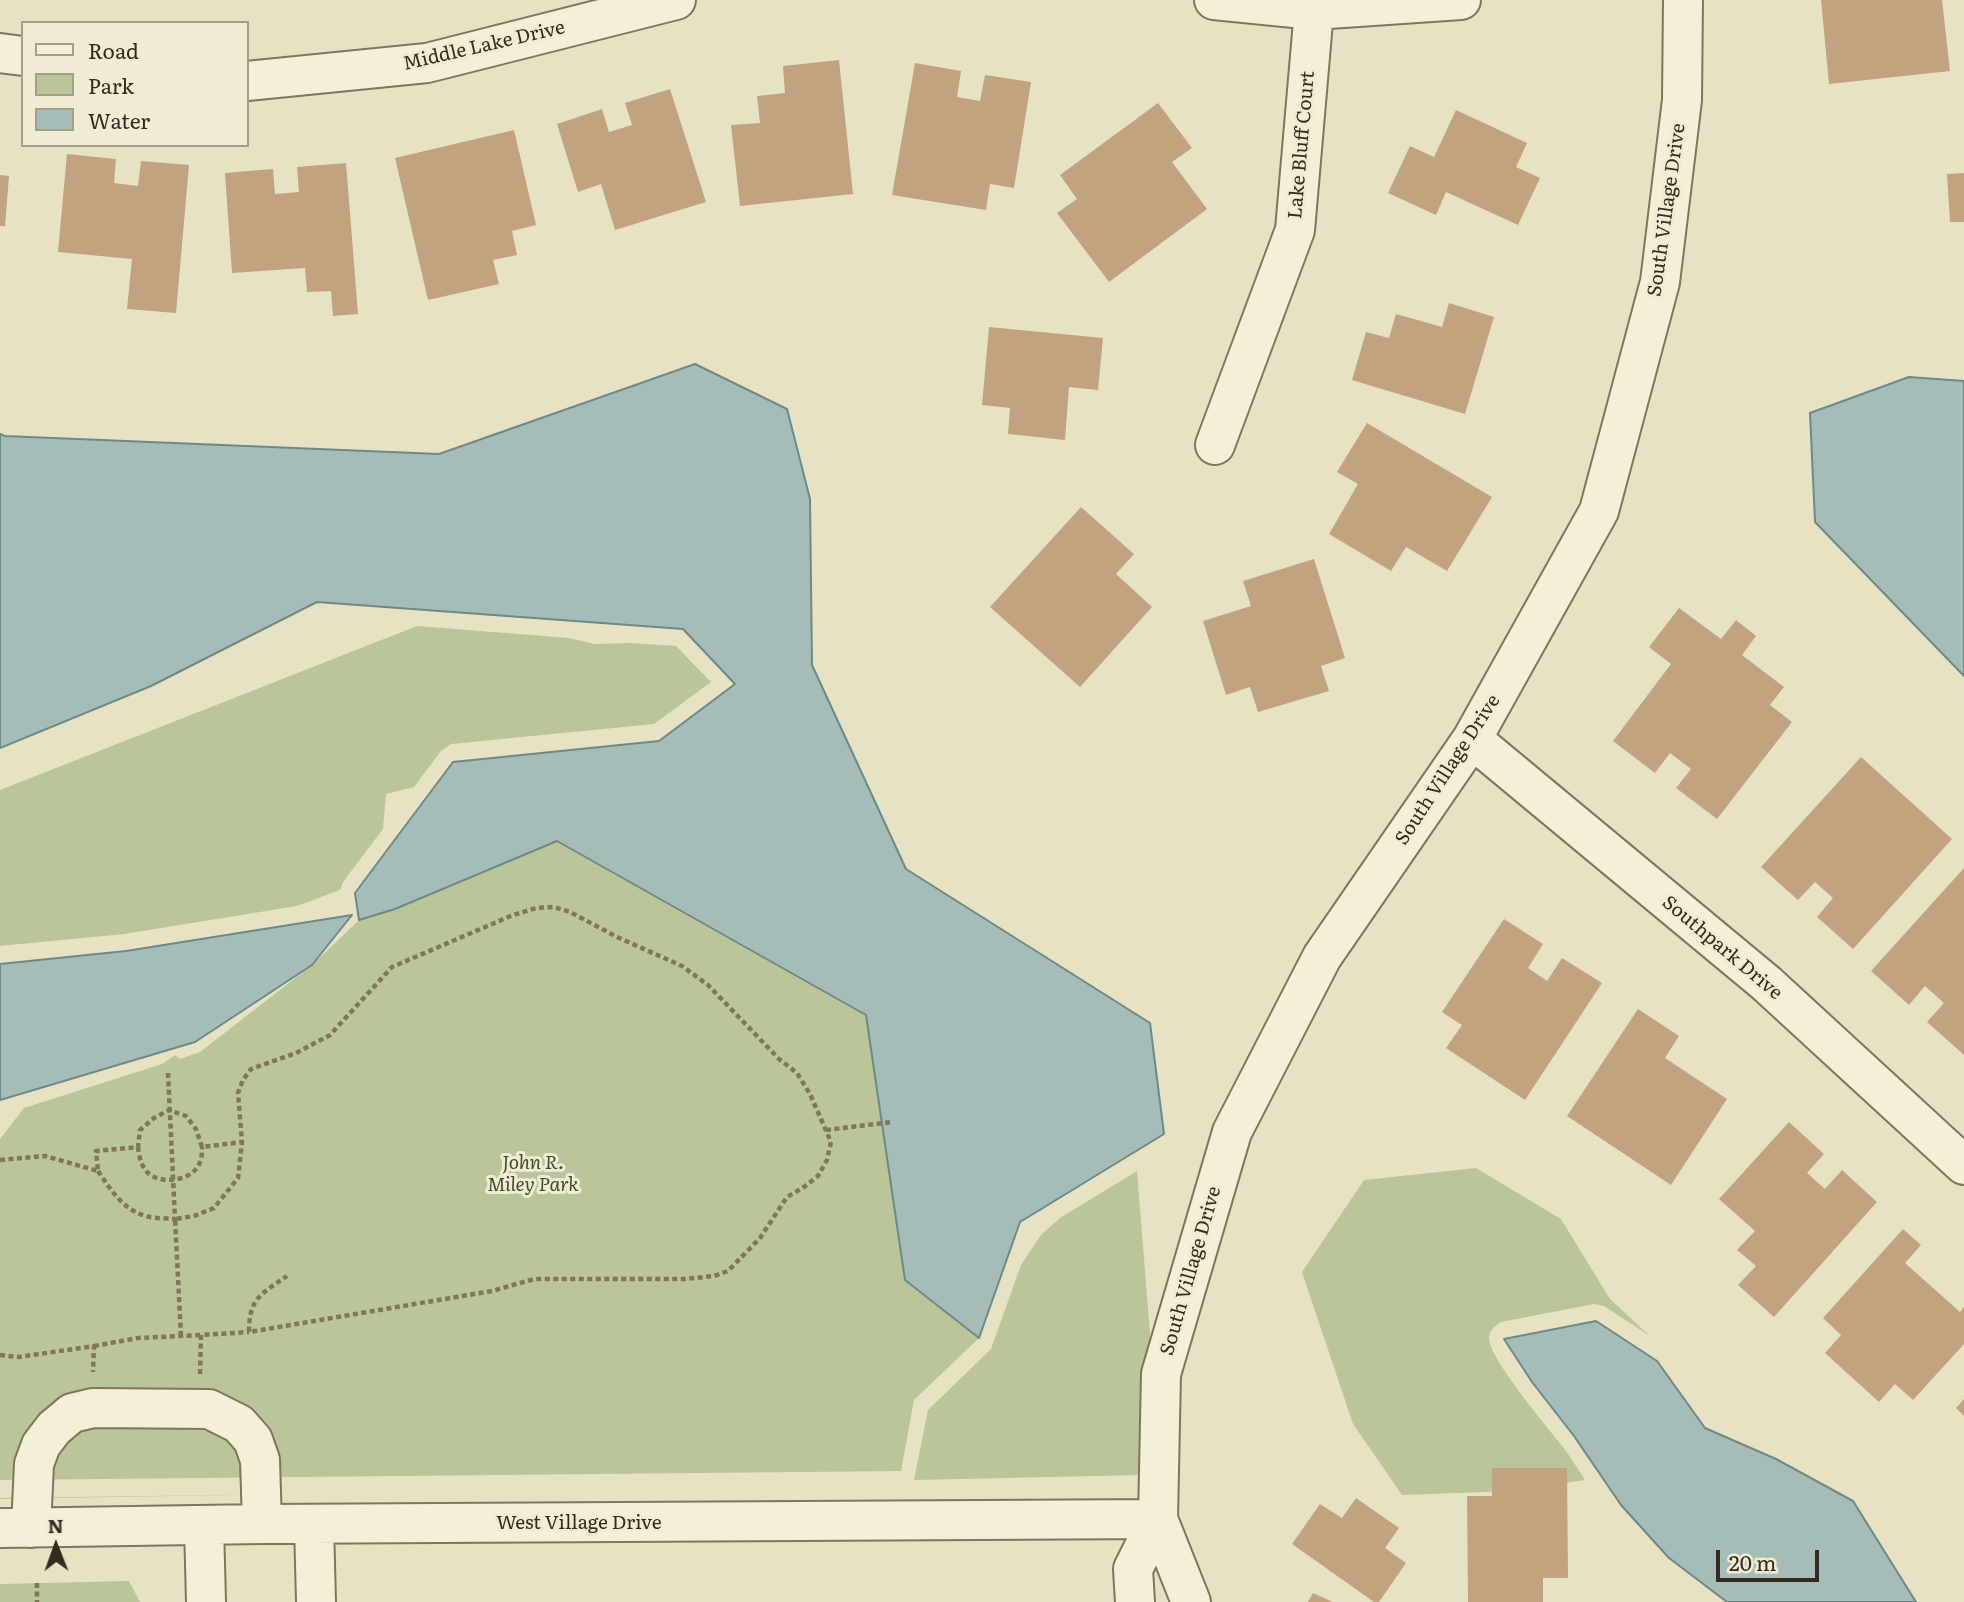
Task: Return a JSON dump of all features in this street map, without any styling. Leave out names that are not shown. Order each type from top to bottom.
[{"type":"street","name":"Middle Lake Drive","points":[[248,81],[427,62],[676,0]]},
{"type":"street","points":[[1214,0],[1313,5],[1461,0]]},
{"type":"street","name":"South Village Drive","points":[[1191,1602],[1158,1519],[1161,1374],[1233,1132],[1322,957],[1472,739],[1600,511],[1660,282],[1682,100],[1683,0]]},
{"type":"street","name":"Lake Bluff Court","points":[[1215,445],[1294,230],[1313,5]]},
{"type":"street","points":[[0,53],[21,55]]},
{"type":"street","name":"Southpark Drive","points":[[1472,739],[1766,983],[1964,1165]]},
{"type":"street","points":[[16,1528],[41,1445],[54,1428],[72,1413],[93,1408],[209,1409],[239,1424],[253,1440],[260,1460],[262,1524]]},
{"type":"street","name":"South Village Drive","points":[[1135,1602],[1133,1569],[1158,1519]]},
{"type":"street","name":"West Village Drive","points":[[16,1528],[1158,1519]]},
{"type":"street","points":[[314,1524],[316,1602]]},
{"type":"street","points":[[204,1525],[206,1602]]},
{"type":"path","points":[[0,1354],[19,1357],[138,1338],[249,1332],[492,1291],[534,1279],[685,1279],[714,1276],[728,1271],[760,1238],[787,1197],[818,1176],[827,1160],[831,1142],[810,1094],[797,1073],[779,1059],[708,985],[682,966],[617,937],[570,912],[554,907],[537,908],[513,915],[392,967],[330,1035],[296,1053],[251,1069],[238,1093],[242,1142],[238,1178],[214,1208],[194,1216],[175,1219],[147,1217],[131,1210],[116,1198],[98,1171],[96,1151],[138,1147]]},
{"type":"path","points":[[168,1073],[181,1336]]},
{"type":"path","points":[[169,1110],[186,1116],[196,1129],[202,1147],[201,1159],[197,1168],[186,1177],[157,1178],[148,1173],[140,1160],[138,1147],[140,1130],[169,1110]]},
{"type":"path","points":[[826,1130],[892,1122]]},
{"type":"path","points":[[202,1147],[242,1142]]},
{"type":"path","points":[[0,1160],[45,1156],[98,1171]]},
{"type":"path","points":[[249,1332],[249,1316],[254,1301],[287,1276]]},
{"type":"path","points":[[198,1409],[201,1335]]},
{"type":"path","points":[[93,1408],[94,1346]]},
{"type":"path","points":[[37,1583],[37,1602]]},
{"type":"green space","points":[[417,626],[569,638],[595,644],[676,646],[711,682],[654,724],[451,744],[441,751],[414,787],[386,794],[383,829],[343,882],[340,890],[297,906],[124,934],[0,946],[0,790]]},
{"type":"green space","name":"John R. Miley Park","points":[[557,841],[866,1015],[905,1280],[979,1338],[914,1400],[901,1471],[0,1480],[0,1139],[24,1108],[162,1064],[175,1055],[180,1059],[200,1052],[312,965],[359,920]]},
{"type":"green space","points":[[1476,1168],[1561,1219],[1610,1299],[1650,1336],[1604,1306],[1594,1304],[1501,1322],[1489,1336],[1491,1348],[1519,1391],[1585,1480],[1513,1491],[1402,1495],[1353,1424],[1302,1272],[1364,1180]]},
{"type":"green space","points":[[1137,1171],[1151,1346],[1141,1475],[914,1480],[928,1410],[991,1349],[1021,1265],[1041,1235],[1060,1218]]},
{"type":"green space","points":[[291,1494],[0,1499],[0,1498]]},
{"type":"green space","points":[[129,1581],[140,1602],[0,1602],[0,1584]]},
{"type":"water","points":[[695,364],[787,409],[810,499],[812,665],[906,869],[1150,1023],[1164,1134],[1020,1222],[979,1338],[905,1280],[866,1015],[557,841],[395,909],[359,920],[355,893],[453,762],[659,741],[735,684],[683,629],[317,602],[151,686],[0,748],[0,434],[439,454]]},
{"type":"water","points":[[1909,377],[1964,381],[1964,676],[1815,522],[1810,413]]},
{"type":"water","points":[[352,915],[312,965],[195,1042],[0,1100],[0,964],[126,951]]},
{"type":"water","points":[[1596,1321],[1657,1361],[1705,1428],[1776,1459],[1853,1501],[1916,1602],[1727,1602],[1669,1558],[1621,1505],[1504,1339]]},
{"type":"building","points":[[1821,0],[1942,0],[1950,71],[1829,84]]},
{"type":"building","points":[[839,60],[853,194],[740,206],[731,125],[760,123],[757,96],[785,93],[783,66]]},
{"type":"building","points":[[915,63],[961,71],[957,97],[980,101],[985,75],[1031,82],[1014,188],[990,184],[986,210],[892,195]]},
{"type":"building","points":[[670,89],[706,202],[615,230],[601,184],[578,192],[557,124],[602,109],[609,132],[632,125],[625,103]]},
{"type":"building","points":[[1158,103],[1192,148],[1172,162],[1207,209],[1109,282],[1057,213],[1077,199],[1060,175]]},
{"type":"building","points":[[1456,110],[1527,143],[1516,167],[1540,178],[1518,225],[1446,192],[1436,215],[1388,193],[1410,146],[1434,157]]},
{"type":"building","points":[[514,130],[536,225],[512,231],[517,255],[493,260],[499,284],[428,300],[395,158]]},
{"type":"building","points":[[67,154],[116,159],[114,183],[138,186],[141,161],[189,165],[176,313],[127,309],[132,259],[58,252]]},
{"type":"building","points":[[346,163],[358,314],[333,316],[331,291],[307,292],[305,268],[232,273],[225,173],[273,169],[275,194],[299,192],[297,167]]},
{"type":"building","points":[[1964,173],[1964,222],[1950,222],[1947,174]]},
{"type":"building","points":[[0,175],[9,176],[5,226],[0,226]]},
{"type":"building","points":[[1449,303],[1494,317],[1465,414],[1352,380],[1366,332],[1389,338],[1396,314],[1442,327]]},
{"type":"building","points":[[989,327],[1103,338],[1098,390],[1069,387],[1065,440],[1008,434],[1010,408],[982,405]]},
{"type":"building","points":[[1367,423],[1492,497],[1447,571],[1406,547],[1391,571],[1329,534],[1358,484],[1337,472]]},
{"type":"building","points":[[1081,507],[1134,554],[1116,574],[1152,607],[1080,687],[990,607]]},
{"type":"building","points":[[1314,559],[1345,658],[1321,666],[1329,691],[1258,712],[1250,687],[1226,695],[1203,621],[1251,606],[1243,581]]},
{"type":"building","points":[[1679,608],[1721,639],[1736,620],[1756,636],[1742,655],[1784,687],[1770,705],[1792,722],[1717,819],[1676,788],[1691,769],[1670,753],[1655,773],[1613,741],[1671,664],[1649,647]]},
{"type":"building","points":[[1861,757],[1952,839],[1853,949],[1817,917],[1833,898],[1815,882],[1798,900],[1761,867]]},
{"type":"building","points":[[1964,868],[1964,1055],[1927,1022],[1944,1003],[1925,986],[1909,1005],[1871,971]]},
{"type":"building","points":[[1504,919],[1543,944],[1528,968],[1547,981],[1562,958],[1602,983],[1525,1100],[1446,1048],[1462,1025],[1442,1012]]},
{"type":"building","points":[[1638,1009],[1679,1036],[1665,1058],[1727,1099],[1671,1185],[1567,1116]]},
{"type":"building","points":[[1789,1122],[1824,1154],[1807,1173],[1825,1189],[1842,1170],[1877,1202],[1774,1317],[1738,1285],[1756,1266],[1737,1250],[1755,1231],[1719,1199]]},
{"type":"building","points":[[1903,1229],[1921,1245],[1905,1263],[1960,1312],[1964,1307],[1964,1344],[1913,1400],[1895,1384],[1879,1402],[1825,1353],[1841,1335],[1823,1318]]},
{"type":"building","points":[[1964,1399],[1964,1416],[1956,1408]]},
{"type":"building","points":[[1492,1468],[1567,1468],[1568,1578],[1543,1578],[1543,1602],[1468,1602],[1467,1496],[1492,1496]]},
{"type":"building","points":[[1356,1498],[1399,1528],[1385,1548],[1406,1563],[1379,1602],[1374,1602],[1292,1544],[1320,1504],[1342,1518]]},
{"type":"building","points":[[1313,1593],[1333,1602],[1308,1602]]}]
